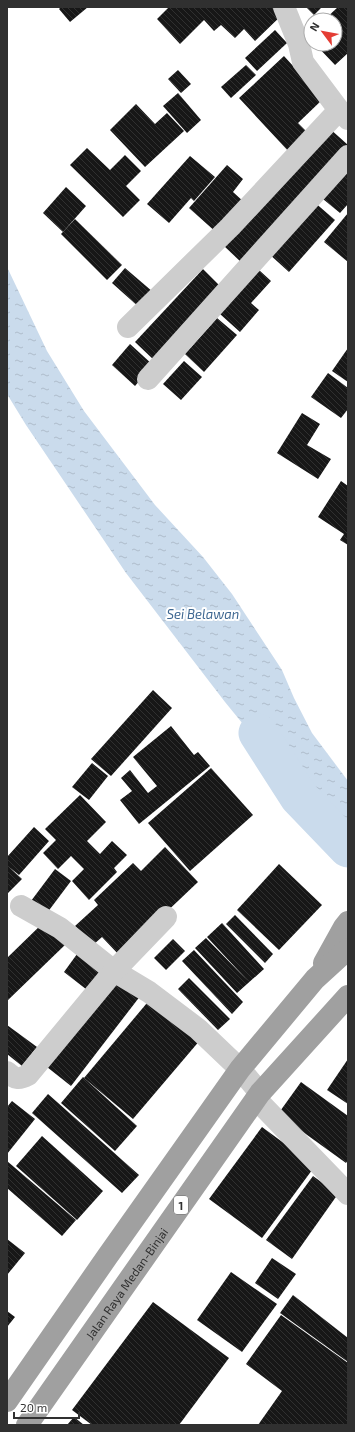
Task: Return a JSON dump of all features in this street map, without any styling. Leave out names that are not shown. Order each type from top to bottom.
[{"type":"highway","points":[[315,979],[346,924]]},
{"type":"highway","points":[[7,1401],[240,1069],[315,979],[348,949]]},
{"type":"highway","name":"Jalan Raya Medan-Binjai","points":[[27,1425],[258,1096],[348,996]]},
{"type":"street","points":[[128,327],[344,114],[303,62],[299,44],[284,7]]},
{"type":"street","points":[[148,379],[348,156]]},
{"type":"street","points":[[21,906],[60,928],[114,971],[149,992],[198,1029],[240,1069],[258,1096],[345,1186]]},
{"type":"street","points":[[7,1072],[14,1078],[18,1079],[28,1075],[114,971],[166,918]]},
{"type":"water","name":"Sei Belawan","points":[[7,267],[47,351],[84,411],[155,505],[203,557],[232,594],[282,670],[294,698],[312,733],[348,781],[348,839],[292,784],[225,702],[126,573],[26,425],[7,394]]},
{"type":"building","points":[[61,7],[88,7],[70,22],[59,9]]},
{"type":"building","points":[[169,7],[280,7],[285,12],[255,41],[244,29],[235,38],[221,25],[214,31],[204,20],[180,44],[157,19]]},
{"type":"building","points":[[306,7],[322,7],[317,12],[311,12]]},
{"type":"building","points":[[338,7],[348,7],[348,53],[335,65],[323,52],[343,52],[343,12],[333,12]]},
{"type":"building","points":[[275,30],[287,43],[257,71],[245,58]]},
{"type":"building","points":[[284,56],[323,99],[298,123],[311,136],[291,154],[239,98]]},
{"type":"building","points":[[246,65],[256,75],[231,98],[221,87]]},
{"type":"building","points":[[178,70],[191,84],[181,93],[168,79]]},
{"type":"building","points":[[178,93],[201,120],[187,133],[163,106]]},
{"type":"building","points":[[136,104],[155,124],[167,113],[184,131],[145,167],[110,130]]},
{"type":"building","points":[[329,128],[348,145],[348,151],[243,264],[222,244]]},
{"type":"building","points":[[87,148],[110,170],[125,155],[141,171],[126,186],[140,200],[123,217],[70,165]]},
{"type":"building","points":[[190,156],[215,177],[194,201],[191,198],[169,223],[147,204]]},
{"type":"building","points":[[227,165],[243,179],[233,192],[244,202],[217,233],[189,208]]},
{"type":"building","points":[[348,169],[348,204],[340,213],[323,199]]},
{"type":"building","points":[[66,187],[86,206],[63,232],[43,213]]},
{"type":"building","points":[[313,201],[335,220],[289,272],[268,253]]},
{"type":"building","points":[[348,213],[348,262],[324,242]]},
{"type":"building","points":[[75,219],[122,265],[107,280],[61,234]]},
{"type":"building","points":[[125,268],[153,292],[140,308],[112,283]]},
{"type":"building","points":[[203,269],[223,289],[156,362],[135,342]]},
{"type":"building","points":[[259,270],[271,281],[251,303],[259,310],[240,332],[220,314]]},
{"type":"building","points":[[217,318],[237,335],[204,372],[185,354]]},
{"type":"building","points":[[130,344],[153,365],[135,386],[112,365]]},
{"type":"building","points":[[348,348],[348,382],[332,371]]},
{"type":"building","points":[[184,361],[202,377],[181,400],[163,384]]},
{"type":"building","points":[[328,373],[348,388],[348,409],[341,418],[311,397]]},
{"type":"building","points":[[302,413],[320,424],[307,445],[331,459],[318,479],[277,453]]},
{"type":"building","points":[[341,481],[348,486],[348,545],[340,540],[344,534],[318,517]]},
{"type":"building","points":[[153,690],[172,708],[111,776],[91,759]]},
{"type":"building","points":[[171,726],[194,755],[198,752],[210,766],[139,824],[120,800],[132,791],[121,778],[130,770],[148,793],[157,786],[133,757]]},
{"type":"building","points":[[92,763],[108,776],[89,800],[72,787]]},
{"type":"building","points":[[211,768],[253,815],[190,871],[148,823]]},
{"type":"building","points":[[80,795],[106,822],[87,841],[100,854],[112,841],[127,855],[114,868],[117,872],[89,900],[72,881],[84,869],[71,856],[58,869],[43,853],[56,840],[45,829]]},
{"type":"building","points":[[34,827],[49,841],[19,875],[9,867],[22,879],[7,894],[7,857]]},
{"type":"building","points":[[165,847],[198,882],[120,956],[102,937],[93,945],[75,926],[98,905],[94,900],[133,863],[141,871]]},
{"type":"building","points":[[279,864],[322,905],[279,950],[237,910]]},
{"type":"building","points":[[55,869],[71,881],[47,913],[31,901]]},
{"type":"building","points":[[235,915],[273,954],[265,963],[226,924]]},
{"type":"building","points":[[45,921],[67,943],[7,1001],[7,958]]},
{"type":"building","points":[[222,923],[264,969],[237,993],[195,948],[206,938],[248,981],[207,937]]},
{"type":"building","points":[[173,939],[185,951],[166,970],[154,958]]},
{"type":"building","points":[[80,950],[108,971],[91,993],[64,972]]},
{"type":"building","points":[[194,950],[243,1002],[232,1014],[182,961]]},
{"type":"building","points":[[117,976],[141,995],[71,1086],[47,1067]]},
{"type":"building","points":[[189,978],[230,1019],[218,1030],[178,989]]},
{"type":"building","points":[[152,997],[201,1039],[133,1119],[84,1078]]},
{"type":"building","points":[[7,1025],[37,1047],[22,1066],[7,1054]]},
{"type":"building","points":[[348,1059],[348,1104],[327,1090]]},
{"type":"building","points":[[83,1077],[137,1126],[115,1151],[61,1103]]},
{"type":"building","points":[[301,1082],[348,1116],[348,1160],[346,1163],[278,1114]]},
{"type":"building","points":[[48,1094],[139,1175],[122,1193],[32,1113]]},
{"type":"building","points":[[12,1101],[35,1119],[7,1154],[7,1107]]},
{"type":"building","points":[[262,1127],[315,1166],[262,1238],[209,1199]]},
{"type":"building","points":[[42,1136],[103,1191],[77,1220],[16,1166]]},
{"type":"building","points":[[7,1161],[76,1220],[62,1236],[7,1188]]},
{"type":"building","points":[[313,1176],[338,1194],[292,1259],[266,1240]]},
{"type":"building","points":[[7,1239],[25,1253],[7,1275]]},
{"type":"building","points":[[272,1258],[296,1274],[278,1299],[255,1283]]},
{"type":"building","points":[[231,1272],[277,1304],[242,1352],[197,1320]]},
{"type":"building","points":[[293,1295],[348,1338],[348,1362],[280,1313]]},
{"type":"building","points":[[153,1302],[229,1358],[179,1425],[92,1425],[72,1410]]},
{"type":"building","points":[[7,1311],[15,1317],[7,1327]]},
{"type":"building","points":[[281,1315],[348,1363],[348,1425],[258,1425],[282,1391],[246,1364]]},
{"type":"building","points":[[74,1417],[84,1425],[67,1425]]},
{"type":"waterway","name":"Sei Belawan","points":[[258,733],[299,797],[348,848]]}]
